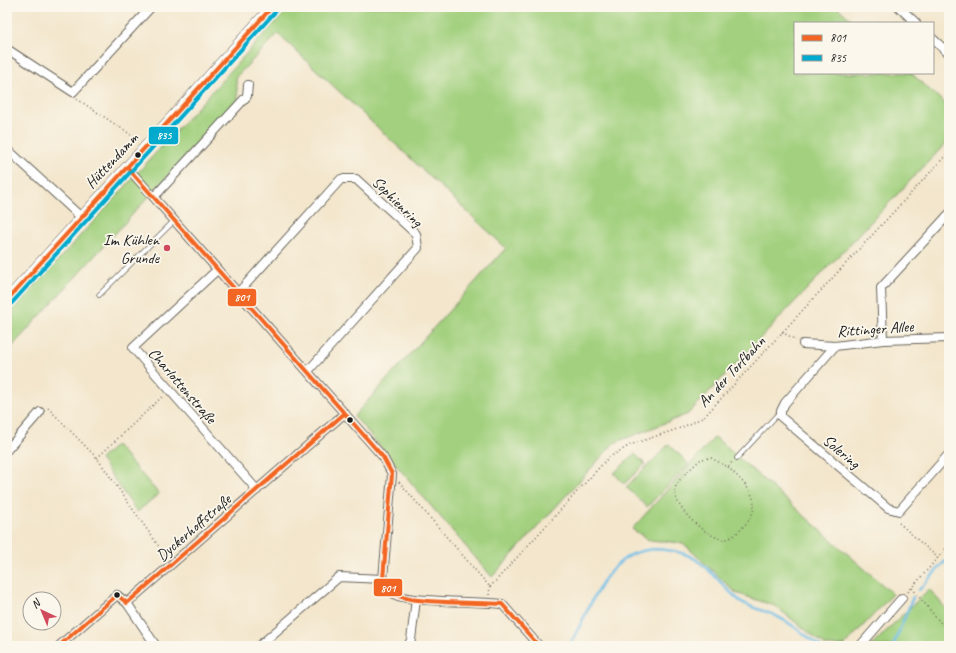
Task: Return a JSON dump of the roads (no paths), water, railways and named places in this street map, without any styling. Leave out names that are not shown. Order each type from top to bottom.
[{"type":"street","points":[[7,48],[73,92],[151,7]]},
{"type":"street","name":"Hüttendamm","points":[[7,300],[81,216],[272,7]]},
{"type":"street","points":[[899,7],[915,22]]},
{"type":"street","points":[[934,40],[946,51],[949,48]]},
{"type":"street","points":[[154,197],[247,96],[248,85]]},
{"type":"street","points":[[7,149],[81,216]]},
{"type":"street","points":[[127,166],[217,270],[383,456],[392,474],[383,579],[395,595],[416,599],[502,604],[539,646]]},
{"type":"street","name":"Sophienring","points":[[238,293],[341,179],[356,179],[416,234],[418,248],[308,371]]},
{"type":"street","points":[[883,340],[881,288],[949,214]]},
{"type":"street","name":"Charlottenstraße","points":[[217,270],[133,348],[257,490]]},
{"type":"street","name":"Rittinger Allee","points":[[803,344],[835,346],[883,340],[949,338]]},
{"type":"street","points":[[781,414],[786,403],[835,346]]},
{"type":"street","points":[[7,450],[40,412]]},
{"type":"street","name":"Dyckerhoffstraße","points":[[128,602],[345,413]]},
{"type":"street","name":"Solering","points":[[781,414],[781,417],[888,508],[899,511],[949,454]]},
{"type":"street","points":[[260,646],[339,577],[383,579]]},
{"type":"street","points":[[59,646],[118,595],[128,602],[156,646]]},
{"type":"street","points":[[860,646],[902,598]]},
{"type":"street","points":[[408,646],[411,640],[416,599]]},
{"type":"lane","points":[[100,295],[174,220]]},
{"type":"lane","points":[[737,458],[777,415],[781,414]]},
{"type":"waterway","points":[[569,646],[594,597],[604,580],[615,566],[629,556],[646,550],[670,550],[692,557],[707,568],[733,595],[743,603],[784,620],[820,646]]},
{"type":"waterway","points":[[919,590],[949,557]]},
{"type":"waterway","points":[[893,646],[913,597]]},
{"type":"place","name":"Im Kühlen Grunde","points":[[167,248]]}]
